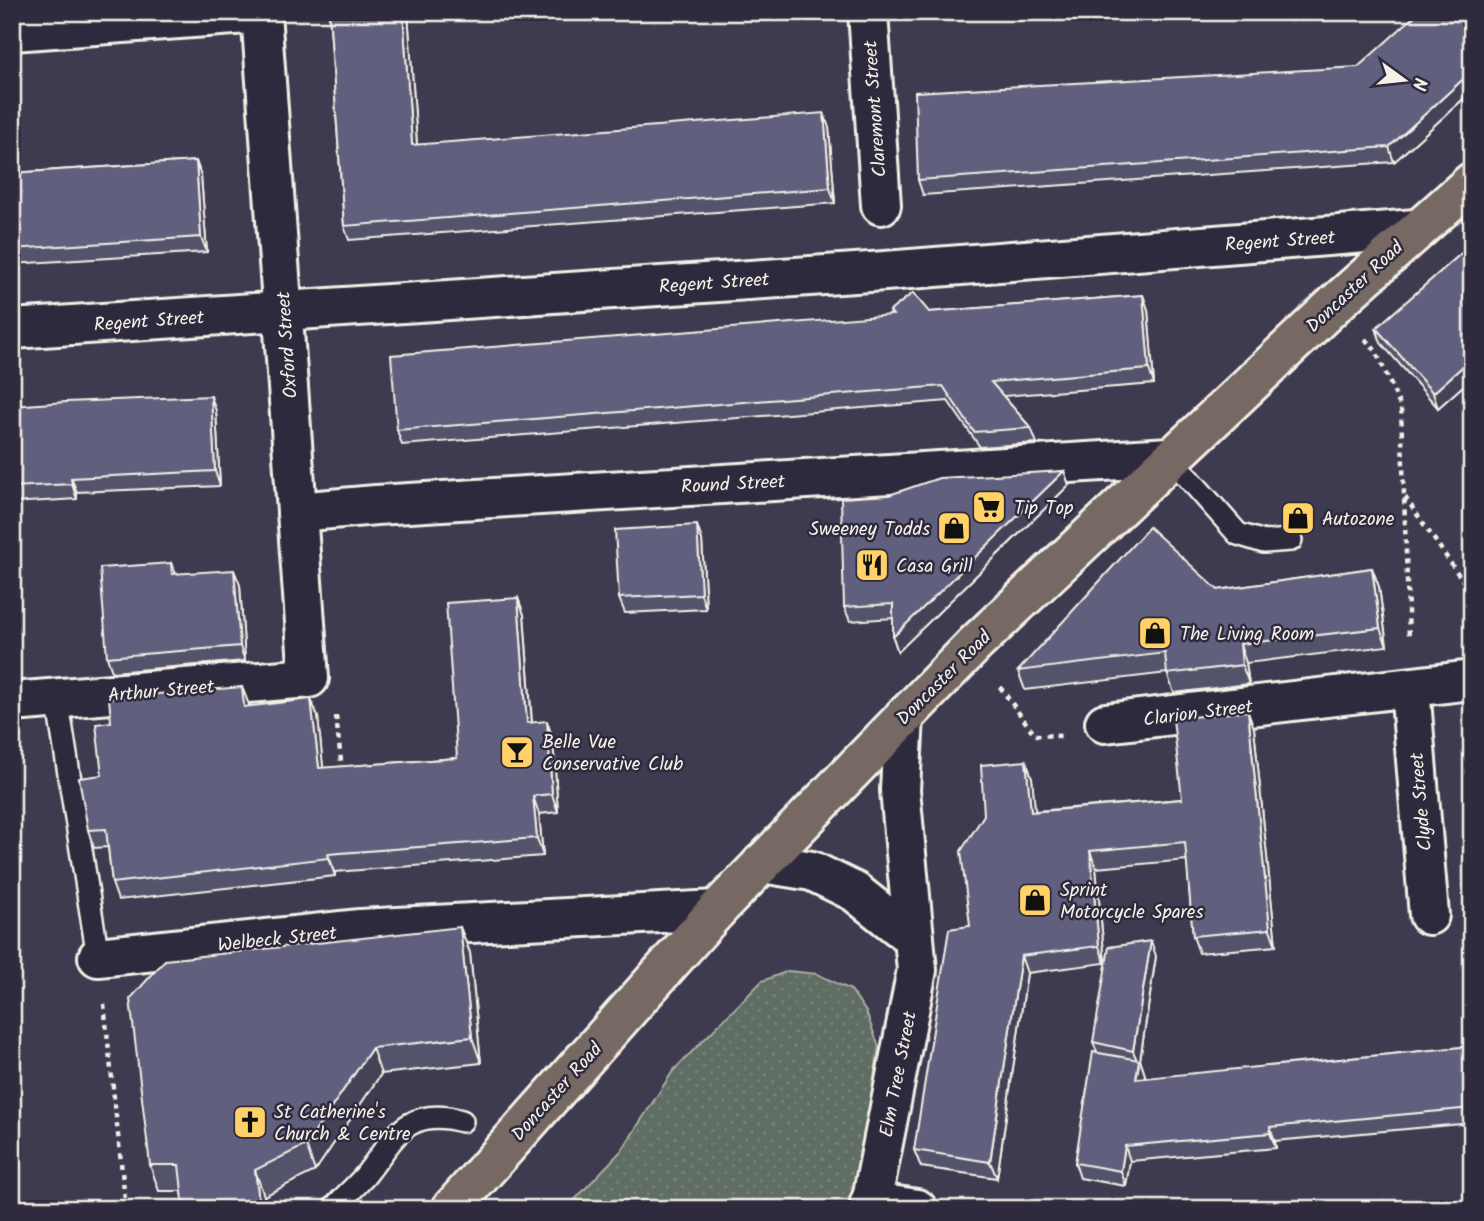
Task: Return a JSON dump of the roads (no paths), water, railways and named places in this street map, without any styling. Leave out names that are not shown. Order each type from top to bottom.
[{"type":"highway","name":"Doncaster Road","points":[[452,1209],[717,911],[976,643],[1170,457],[1416,229],[1472,182]]},
{"type":"street","name":"Claremont Street","points":[[868,12],[881,205]]},
{"type":"street","points":[[12,31],[261,13]]},
{"type":"street","name":"Oxford Street","points":[[261,13],[309,678]]},
{"type":"street","name":"Regent Street","points":[[12,329],[886,271],[1416,229]]},
{"type":"street","name":"Round Street","points":[[297,512],[1170,457]]},
{"type":"street","name":"Arthur Street","points":[[12,702],[309,678]]},
{"type":"street","name":"Clarion Street","points":[[1105,723],[1472,680]]},
{"type":"street","name":"Clyde Street","points":[[1410,688],[1429,915]]},
{"type":"street","name":"Elm Tree Street","points":[[870,1205],[917,970],[900,790],[904,716]]},
{"type":"street","points":[[762,863],[812,871],[855,891],[914,939]]},
{"type":"street","name":"Welbeck Street","points":[[98,957],[360,929],[717,911]]},
{"type":"street","points":[[870,1205],[917,1209]]},
{"type":"lane","points":[[1170,457],[1238,534],[1264,542],[1291,540]]},
{"type":"lane","points":[[57,698],[98,957]]},
{"type":"lane","points":[[333,1209],[363,1177],[392,1136],[415,1121],[445,1116],[462,1121]]},
{"type":"place","name":"Tip Top","points":[[989,507]]},
{"type":"place","name":"Autozone","points":[[1298,518]]},
{"type":"place","name":"Sweeney Todds","points":[[954,528]]},
{"type":"place","name":"Casa Grill","points":[[872,565]]},
{"type":"place","name":"The Living Room","points":[[1155,633]]},
{"type":"place","name":"Belle Vue Conservative Club","points":[[517,752]]},
{"type":"place","name":"Sprint Motorcycle Spares","points":[[1035,900]]},
{"type":"place","name":"St Catherine's Church & Centre","points":[[250,1122]]}]
